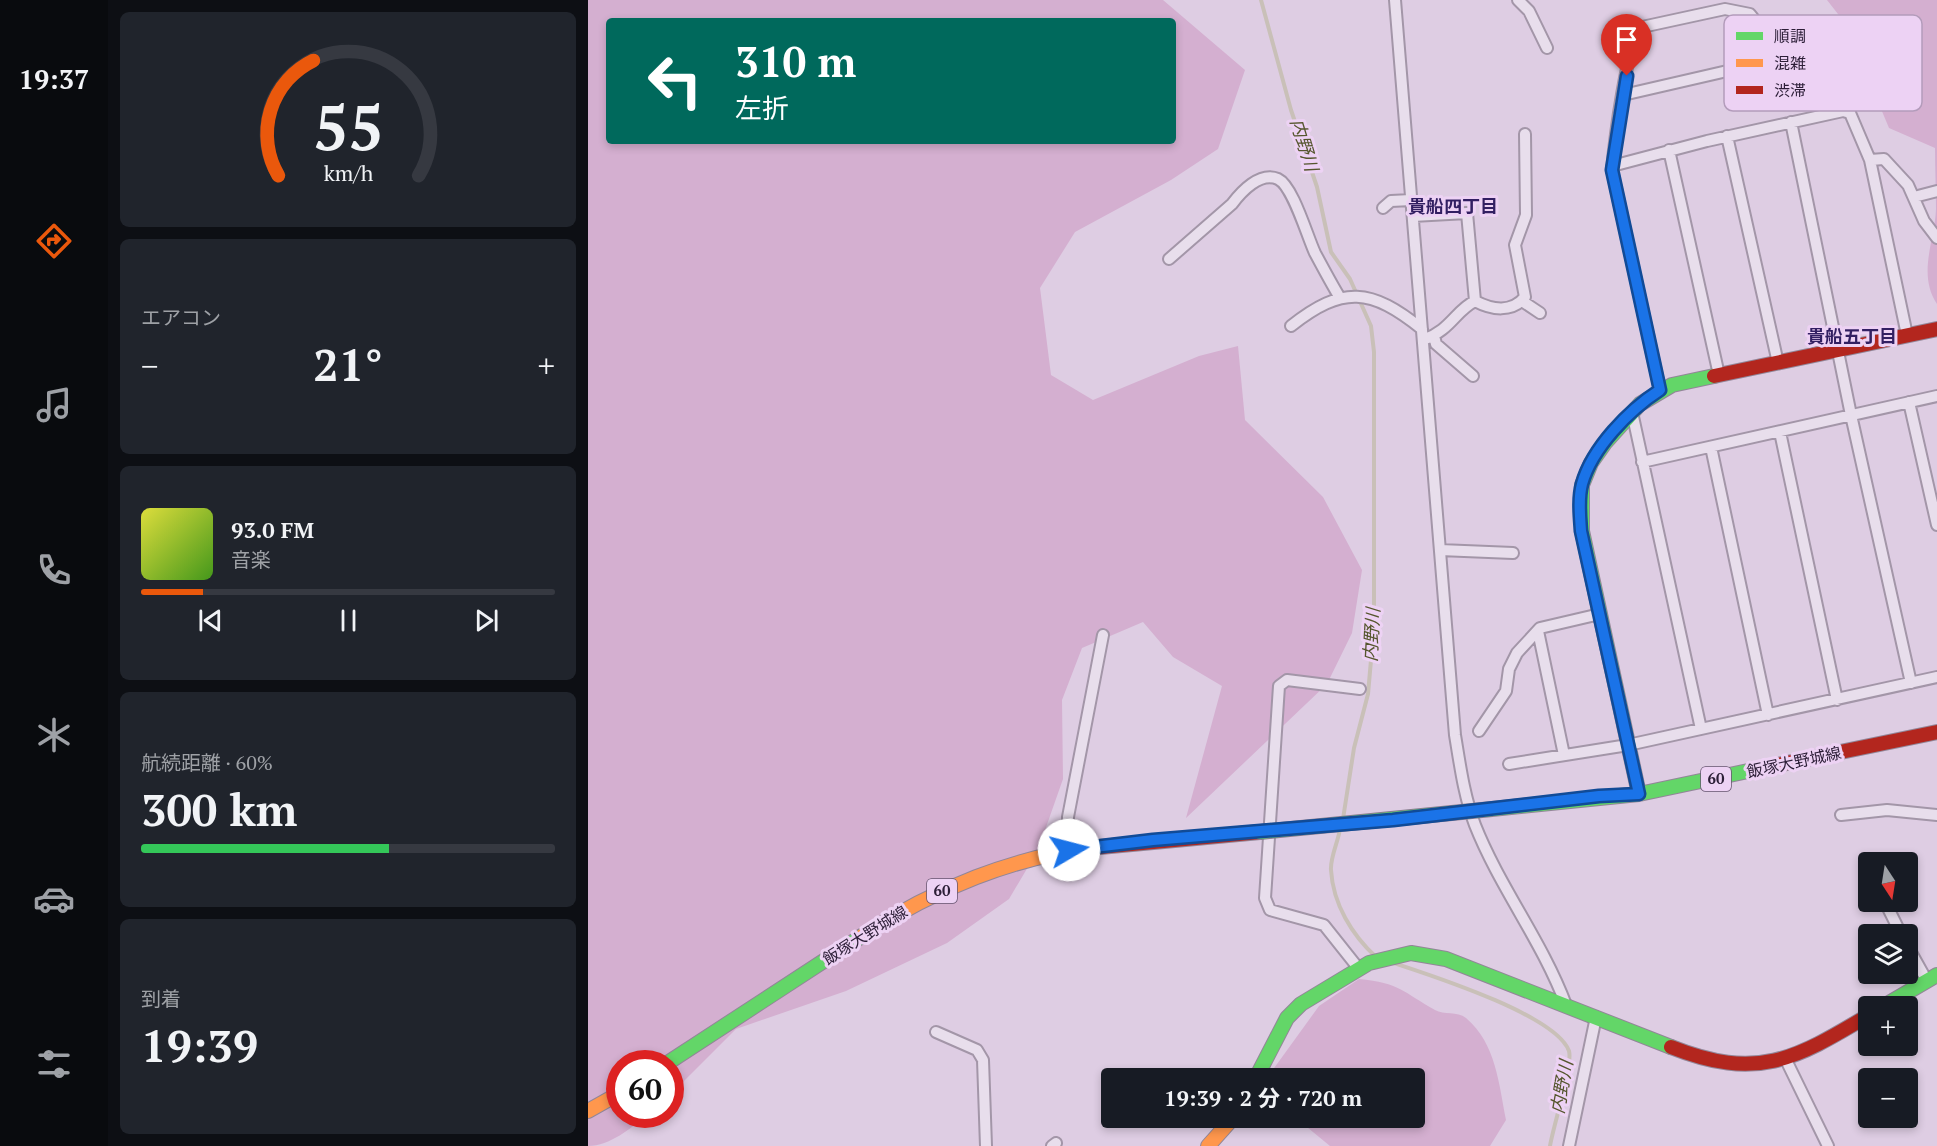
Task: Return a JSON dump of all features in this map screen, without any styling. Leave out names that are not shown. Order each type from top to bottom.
[{"type":"street","points":[[1395,0],[1455,735],[1463,782],[1483,841],[1552,967],[1566,1005]]},
{"type":"street","points":[[1518,0],[1529,11],[1547,48]]},
{"type":"street","points":[[1660,390],[1612,166],[1634,36],[1638,29],[1725,9],[1751,15]]},
{"type":"street","points":[[1623,95],[1724,72]]},
{"type":"street","points":[[1612,166],[1727,136],[1843,111],[1850,113],[1870,160],[1907,335]]},
{"type":"street","points":[[1791,122],[1851,415],[1911,683]]},
{"type":"street","points":[[1522,301],[1525,290],[1515,256],[1515,245],[1526,215],[1525,134]]},
{"type":"street","points":[[1727,136],[1778,363]]},
{"type":"street","points":[[1670,150],[1719,375]]},
{"type":"street","points":[[1870,160],[1884,159],[1908,185],[1924,221],[1937,238]]},
{"type":"street","points":[[1168,259],[1255,182],[1268,178],[1278,179],[1288,189],[1298,207],[1302,225],[1343,297]]},
{"type":"street","points":[[1914,197],[1937,191]]},
{"type":"street","points":[[1383,208],[1390,201],[1411,200]]},
{"type":"street","points":[[1413,216],[1467,213],[1475,302]]},
{"type":"street","points":[[1291,326],[1312,310],[1343,297],[1374,299],[1395,307],[1422,334],[1434,336],[1450,325],[1466,306],[1475,302],[1499,309],[1522,301]]},
{"type":"street","points":[[1522,301],[1540,313]]},
{"type":"street","points":[[1639,794],[1581,531],[1582,485],[1591,463],[1632,412],[1660,390],[1719,375],[1937,329]]},
{"type":"street","points":[[1434,336],[1436,344],[1473,376]]},
{"type":"street","points":[[1642,462],[1937,396]]},
{"type":"street","points":[[1909,402],[1937,525]]},
{"type":"street","points":[[1632,412],[1701,729]]},
{"type":"street","points":[[1780,432],[1837,700]]},
{"type":"street","points":[[1711,447],[1768,715]]},
{"type":"street","points":[[1440,550],[1513,553]]},
{"type":"street","points":[[1479,731],[1506,691],[1509,669],[1517,653],[1538,631],[1600,614]]},
{"type":"street","points":[[1538,631],[1564,755]]},
{"type":"street","points":[[1069,850],[1068,817],[1103,635]]},
{"type":"street","points":[[1509,764],[1628,745],[1937,677]]},
{"type":"street","points":[[1360,689],[1287,680],[1280,686],[1265,898],[1270,910],[1324,925],[1364,966]]},
{"type":"street","name":"飯塚大野城線","points":[[684,1052],[898,912],[984,873],[1069,850],[1639,794],[1937,732]]},
{"type":"street","points":[[1841,815],[1887,810],[1937,815]]},
{"type":"street","points":[[1261,1068],[1287,1018],[1301,1004],[1364,966],[1407,953],[1446,959],[1715,1062],[1748,1066],[1786,1060],[1815,1048],[1858,1022]]},
{"type":"street","points":[[1901,996],[1932,978],[1918,960]]},
{"type":"street","points":[[1569,1146],[1596,1017]]},
{"type":"street","points":[[936,1032],[977,1050],[983,1060],[986,1146]]},
{"type":"street","points":[[1786,1060],[1828,1146]]},
{"type":"street","points":[[588,1112],[606,1101]]},
{"type":"street","points":[[1208,1146],[1224,1128]]},
{"type":"shaded area","points":[[588,0],[1163,0],[1245,70],[1218,149],[1171,180],[1075,232],[1040,288],[1051,375],[1093,400],[1199,356],[1238,346],[1245,420],[1323,497],[1362,570],[1352,633],[1327,684],[1186,818],[1222,686],[1173,657],[1143,622],[1082,648],[1062,700],[1063,779],[1038,850],[1009,899],[947,943],[846,991],[736,1029],[684,1081],[684,1050],[606,1050],[606,1128],[631,1128],[604,1143],[588,1146]]},
{"type":"shaded area","points":[[1827,0],[1937,0],[1937,304],[1928,281],[1936,209],[1935,148],[1889,128],[1882,111],[1922,111],[1922,15],[1839,15]]},
{"type":"shaded area","points":[[1359,979],[1393,986],[1435,1010],[1466,1018],[1476,1028],[1490,1052],[1495,1065],[1506,1120],[1490,1146],[1330,1146],[1308,1128],[1425,1128],[1425,1068],[1274,1068],[1319,1006]]},
{"type":"waterway","name":"内野川","points":[[1261,0],[1291,110],[1317,187],[1331,252],[1350,279],[1371,326],[1374,352],[1374,626],[1368,694],[1354,748],[1343,819]]},
{"type":"waterway","name":"内野川","points":[[1340,829],[1331,865],[1336,895],[1352,929],[1376,957]]},
{"type":"waterway","name":"内野川","points":[[1394,963],[1462,987],[1517,1010],[1559,1037],[1569,1051],[1569,1058],[1566,1082],[1550,1146]]},
{"type":"traffic: fast","points":[[1639,794],[1582,531],[1582,485],[1591,463],[1605,443],[1640,404],[1672,385],[1714,376]]},
{"type":"traffic: fast","points":[[1492,809],[1639,794],[1753,770]]},
{"type":"traffic: fast","points":[[1260,832],[1492,809]]},
{"type":"traffic: fast","points":[[684,1052],[862,936]]},
{"type":"traffic: fast","points":[[1261,1068],[1287,1018],[1301,1004],[1369,963],[1411,953],[1446,959],[1671,1047]]},
{"type":"traffic: fast","points":[[1901,996],[1937,975]]},
{"type":"traffic: slow","points":[[862,936],[917,904],[976,877],[1037,858],[1100,847]]},
{"type":"traffic: slow","points":[[588,1111],[606,1101]]},
{"type":"traffic: slow","points":[[1208,1146],[1224,1128]]},
{"type":"traffic: jam","points":[[1714,376],[1937,329]]},
{"type":"traffic: jam","points":[[1753,770],[1937,732]]},
{"type":"traffic: jam","points":[[1100,847],[1260,832]]},
{"type":"traffic: jam","points":[[1671,1047],[1728,1063],[1752,1064],[1774,1061],[1796,1054],[1819,1044],[1858,1022]]},
{"type":"district","name":"貴船四丁目","points":[[1453,207]]},
{"type":"district","name":"貴船五丁目","points":[[1852,337]]},
{"type":"route","points":[[1069,850],[1153,840],[1393,820],[1599,796],[1639,794],[1581,531],[1580,508],[1582,485],[1591,463],[1632,412],[1660,390],[1612,170],[1614,146],[1627,76]]}]
